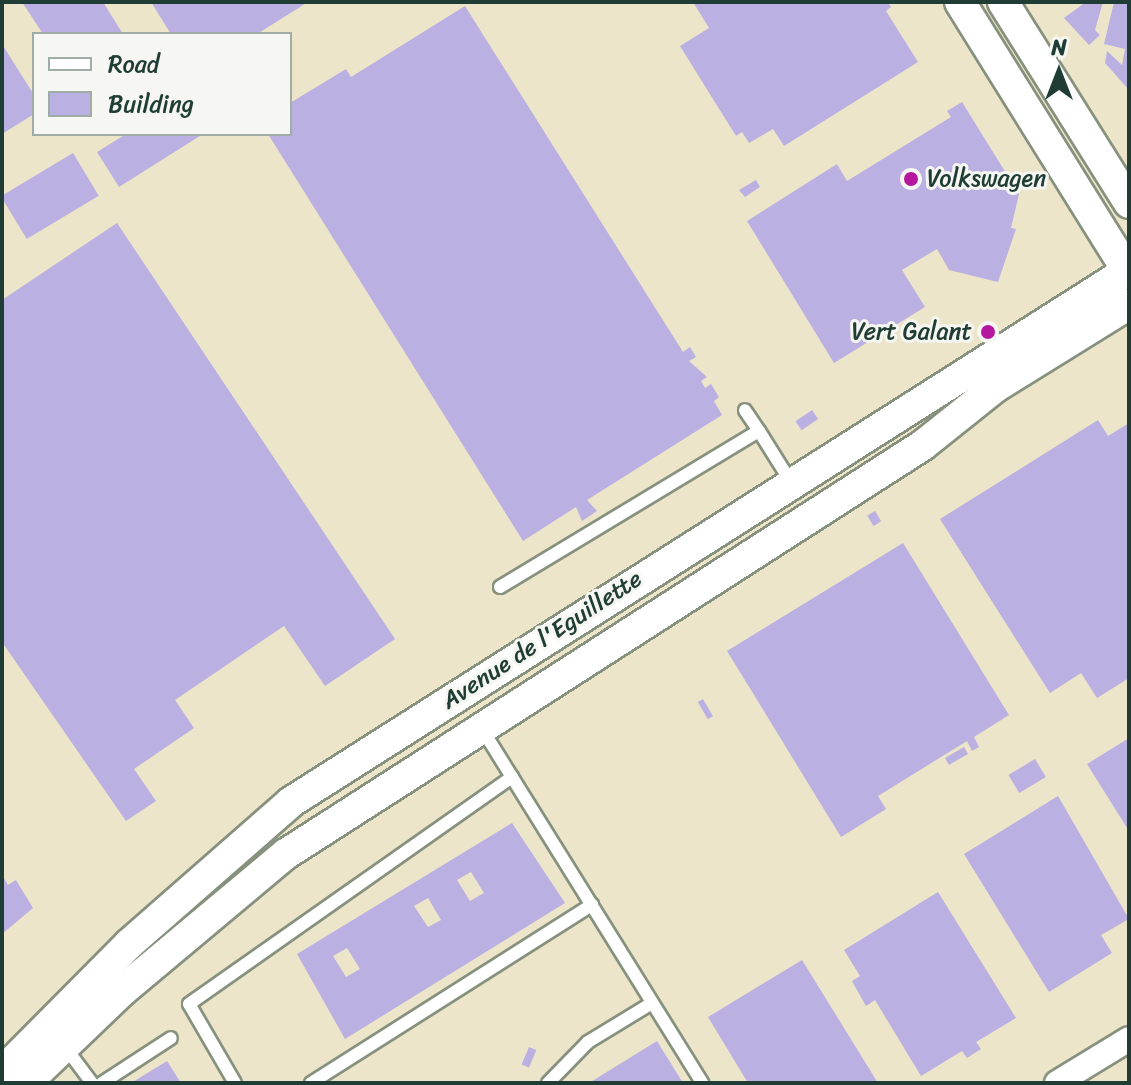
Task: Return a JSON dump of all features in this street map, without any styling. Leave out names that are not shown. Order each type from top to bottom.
[{"type":"street","points":[[960,2],[1128,272]]},
{"type":"street","points":[[1003,2],[1129,203]]},
{"type":"street","name":"Avenue de l'Eguillette","points":[[2,1072],[129,944],[291,802],[791,482],[1128,272]]},
{"type":"street","name":"Avenue de l'Eguillette","points":[[26,1083],[215,909],[286,854],[923,445],[997,386],[1129,304]]},
{"type":"street","points":[[1057,1083],[1129,1039]]},
{"type":"lane","points":[[745,410],[791,482]]},
{"type":"lane","points":[[500,587],[759,431]]},
{"type":"lane","points":[[481,728],[702,1083]]},
{"type":"lane","points":[[235,1083],[189,1004],[512,777]]},
{"type":"lane","points":[[311,1083],[592,905]]},
{"type":"lane","points":[[548,1083],[588,1042],[652,1003]]},
{"type":"lane","points":[[102,1083],[171,1038]]},
{"type":"lane","points":[[65,1047],[92,1083]]},
{"type":"building","points":[[22,2],[103,2],[122,32],[42,32]]},
{"type":"building","points":[[151,2],[308,2],[260,32],[170,32]]},
{"type":"building","points":[[693,2],[888,2],[891,7],[886,11],[918,62],[784,146],[773,129],[749,143],[742,132],[736,136],[680,46],[709,28]]},
{"type":"building","points":[[1086,2],[1103,2],[1095,30],[1100,35],[1089,45],[1064,18]]},
{"type":"building","points":[[1114,2],[1129,2],[1129,90],[1105,63],[1107,51],[1122,65],[1125,49],[1104,44]]},
{"type":"building","points":[[465,6],[683,352],[690,347],[696,357],[689,361],[707,377],[701,381],[705,388],[711,384],[719,397],[714,401],[722,415],[587,500],[597,511],[582,521],[576,507],[523,541],[269,136],[292,136],[292,102],[346,69],[351,77]]},
{"type":"building","points":[[2,44],[32,92],[32,115],[2,134]]},
{"type":"building","points":[[962,102],[1019,194],[1011,228],[1016,229],[998,282],[949,270],[937,249],[902,270],[925,307],[834,363],[747,221],[837,164],[847,181],[951,117],[947,111]]},
{"type":"building","points":[[123,136],[200,136],[119,187],[97,152]]},
{"type":"building","points":[[73,153],[99,196],[27,239],[2,196]]},
{"type":"building","points":[[756,180],[760,187],[745,197],[739,190]]},
{"type":"building","points":[[117,223],[395,639],[325,686],[284,626],[175,700],[194,728],[134,769],[156,801],[126,821],[2,642],[2,300]]},
{"type":"building","points":[[812,410],[818,419],[802,430],[795,421]]},
{"type":"building","points":[[1098,420],[1108,436],[1129,423],[1129,678],[1097,698],[1081,673],[1050,693],[940,519]]},
{"type":"building","points":[[875,511],[881,521],[873,526],[867,516]]},
{"type":"building","points":[[903,543],[1009,715],[974,737],[979,747],[972,751],[967,741],[878,796],[886,809],[841,837],[727,651]]},
{"type":"building","points":[[703,699],[713,716],[708,719],[698,702]]},
{"type":"building","points":[[1129,738],[1129,831],[1087,764]]},
{"type":"building","points":[[964,747],[968,754],[949,765],[945,758]]},
{"type":"building","points":[[1035,759],[1046,777],[1019,793],[1008,775]]},
{"type":"building","points":[[1058,796],[1129,919],[1101,935],[1112,953],[1049,992],[964,854]]},
{"type":"building","points":[[512,823],[565,903],[345,1039],[297,954]],"holes":[[[471,872],[484,893],[470,901],[457,880]],[[428,898],[441,920],[428,927],[414,906]],[[347,948],[360,969],[346,977],[333,956]]]},
{"type":"building","points":[[2,875],[8,885],[16,880],[33,908],[2,934]]},
{"type":"building","points":[[938,892],[1016,1018],[976,1042],[981,1049],[967,1058],[962,1051],[921,1076],[875,1000],[866,1006],[852,981],[860,976],[844,950]]},
{"type":"building","points":[[802,960],[878,1083],[748,1083],[708,1017]]},
{"type":"building","points":[[657,1041],[683,1083],[589,1083]]},
{"type":"building","points":[[529,1047],[536,1050],[529,1068],[522,1064]]},
{"type":"building","points":[[167,1061],[181,1083],[131,1083]]},
{"type":"place","name":"Volkswagen","points":[[911,179]]},
{"type":"place","name":"Vert Galant","points":[[988,332]]}]
